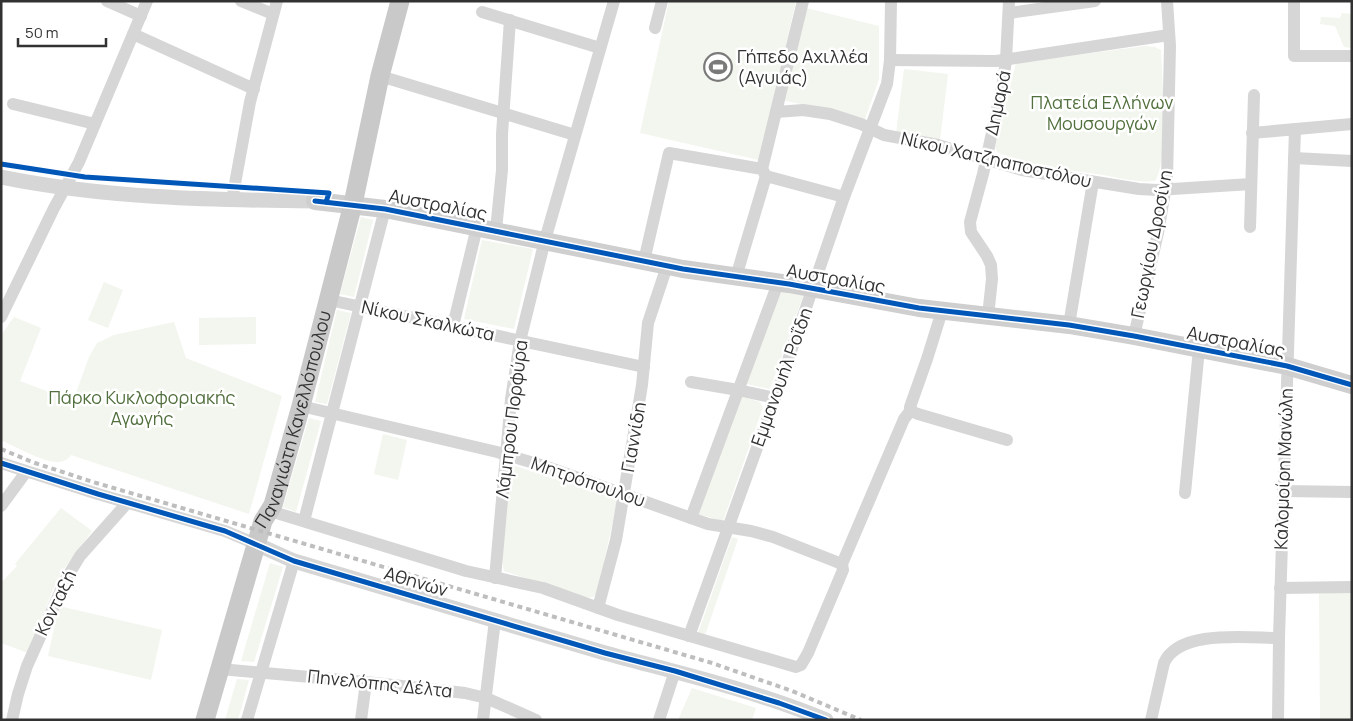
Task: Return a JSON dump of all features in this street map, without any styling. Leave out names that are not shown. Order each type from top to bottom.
[{"type":"main road","name":"Παναγιώτη Κανελλόπουλου","points":[[267,516],[301,406],[329,300],[388,1]]},
{"type":"main road","name":"Παναγιώτη Κανελλόπουλου","points":[[267,516],[263,501],[347,204],[400,1]]},
{"type":"main road","name":"Αυστραλίας","points":[[315,201],[385,209],[667,266],[813,288],[942,311],[1069,326],[1134,336],[1287,366],[1352,384]]},
{"type":"main road","points":[[205,720],[256,544],[267,516]]},
{"type":"street","points":[[107,1],[141,16]]},
{"type":"street","points":[[1,317],[75,169],[147,1]]},
{"type":"street","points":[[241,1],[273,14]]},
{"type":"street","points":[[232,200],[254,89],[277,1]]},
{"type":"street","name":"Λάμπρου Πορφύρα","points":[[495,578],[514,372],[520,341],[545,240],[614,1]]},
{"type":"street","points":[[654,28],[662,1]]},
{"type":"street","points":[[736,277],[764,173],[776,112],[803,1]]},
{"type":"street","name":"Εμμανουήλ Ροΐδη","points":[[689,636],[775,398],[844,197],[887,84],[890,60],[891,1]]},
{"type":"street","points":[[1009,7],[1095,1]]},
{"type":"street","name":"Γεωργίου Δροσίνη","points":[[1134,336],[1166,189],[1170,108],[1167,1]]},
{"type":"street","points":[[1294,1],[1294,56],[1352,56]]},
{"type":"street","name":"Δημαρά","points":[[988,316],[992,279],[991,265],[987,256],[973,237],[969,226],[986,159],[1006,60],[1009,7]]},
{"type":"street","points":[[482,12],[600,48]]},
{"type":"street","points":[[496,230],[502,170],[503,114],[510,20]]},
{"type":"street","points":[[133,34],[254,89]]},
{"type":"street","points":[[890,60],[981,62],[1006,60],[1169,35]]},
{"type":"street","points":[[380,76],[575,135]]},
{"type":"street","points":[[1250,227],[1254,95]]},
{"type":"street","points":[[13,104],[95,124]]},
{"type":"street","name":"Νίκου Χατζηαποστόλου","points":[[776,112],[796,110],[818,112],[855,122],[884,135],[938,145],[1022,170],[1139,189],[1251,184]]},
{"type":"street","points":[[1252,133],[1352,124]]},
{"type":"street","name":"Καλομοίρη Μανώλη","points":[[1278,720],[1278,638],[1295,129]]},
{"type":"street","points":[[644,261],[669,153],[764,173],[844,197]]},
{"type":"street","points":[[1294,158],[1352,162]]},
{"type":"street","name":"Αυστραλίας","points":[[1,177],[64,188],[147,196],[315,201]]},
{"type":"street","points":[[1069,326],[1093,182]]},
{"type":"street","points":[[304,521],[385,209]]},
{"type":"street","points":[[453,326],[477,227]]},
{"type":"street","name":"Γιαννίδη","points":[[598,608],[615,547],[636,424],[648,323],[667,266]]},
{"type":"street","points":[[691,518],[778,283]]},
{"type":"street","name":"Νίκου Σκαλκώτα","points":[[329,300],[644,367]]},
{"type":"street","points":[[267,516],[304,521],[466,571],[543,588],[598,608],[689,636],[799,666],[808,653],[843,570],[842,564],[904,420],[911,410],[910,407],[942,311]]},
{"type":"street","points":[[1185,493],[1199,349]]},
{"type":"street","points":[[691,382],[775,398]]},
{"type":"street","name":"Μητρόπουλου","points":[[301,406],[506,454],[708,524],[772,537],[842,564]]},
{"type":"street","points":[[911,410],[918,414],[1007,440]]},
{"type":"street","name":"Αθηνών","points":[[1,463],[225,531],[294,560],[596,650],[675,671],[801,715],[826,720]]},
{"type":"street","points":[[1,506],[26,472]]},
{"type":"street","points":[[1283,491],[1352,492]]},
{"type":"street","name":"Κονταξή","points":[[12,720],[27,666],[68,574],[80,556],[128,502]]},
{"type":"street","points":[[248,720],[294,560]]},
{"type":"street","points":[[1280,588],[1352,588]]},
{"type":"street","points":[[483,720],[495,620]]},
{"type":"street","points":[[1151,720],[1164,664],[1171,652],[1179,646],[1195,640],[1211,638],[1278,638]]},
{"type":"street","name":"Πηνελόπης Δέλτα","points":[[220,669],[456,692],[486,698],[536,720]]},
{"type":"street","points":[[659,720],[675,671]]},
{"type":"street","points":[[361,720],[366,682]]},
{"type":"green space","name":"Γήπεδο Αχιλλέα (Αγυιάς)","points":[[669,1],[796,1],[759,160],[640,133]]},
{"type":"green space","points":[[806,8],[879,26],[879,79],[865,119],[783,100]]},
{"type":"green space","points":[[1342,13],[1352,14],[1352,48],[1344,47],[1335,26],[1320,24],[1321,17],[1340,18]]},
{"type":"green space","name":"Πλατεία Ελλήνων Μουσουργών","points":[[1145,46],[1161,50],[1163,138],[1162,155],[1155,181],[1133,180],[1046,166],[1021,161],[997,152],[995,147],[1016,63]]},
{"type":"green space","points":[[904,69],[948,74],[940,140],[896,134]]},
{"type":"green space","points":[[361,217],[373,220],[354,297],[340,294]]},
{"type":"green space","points":[[482,240],[533,249],[514,329],[464,319]]},
{"type":"green space","points":[[104,282],[123,290],[108,328],[88,320]]},
{"type":"green space","points":[[780,290],[804,294],[770,389],[747,384]]},
{"type":"green space","points":[[337,310],[351,313],[327,404],[315,402]]},
{"type":"green space","name":"Πάρκο Κυκλοφοριακής Αγωγής","points":[[14,317],[41,328],[20,381],[73,401],[89,357],[97,343],[114,335],[174,322],[186,358],[282,396],[249,514],[71,455],[66,460],[60,462],[45,460],[1,440],[1,335]]},
{"type":"green space","points":[[256,317],[256,344],[199,345],[199,318]]},
{"type":"green space","points":[[741,396],[760,402],[763,407],[723,521],[698,514]]},
{"type":"green space","points":[[309,418],[321,421],[296,512],[283,507]]},
{"type":"green space","points":[[383,434],[407,440],[398,480],[374,474]]},
{"type":"green space","points":[[512,465],[616,499],[604,562],[596,594],[593,597],[584,598],[504,571],[502,559],[510,467]]},
{"type":"green space","points":[[61,508],[92,531],[63,570],[52,592],[28,653],[1,643],[1,583],[17,566],[15,564]]},
{"type":"green space","points":[[732,537],[738,539],[705,635],[698,633]]},
{"type":"green space","points":[[270,563],[283,567],[254,662],[241,661]]},
{"type":"green space","points":[[1319,592],[1352,592],[1352,720],[1320,720]]},
{"type":"green space","points":[[59,606],[162,630],[151,680],[48,656]]},
{"type":"green space","points":[[237,679],[249,680],[238,720],[225,720]]},
{"type":"green space","points":[[692,688],[756,708],[752,720],[678,720]]},
{"type":"railway","points":[[1,449],[32,462],[93,482],[712,663],[792,691],[861,720]]},
{"type":"cycle path","points":[[1,164],[85,177],[329,193],[326,202]]},
{"type":"cycle path","points":[[315,201],[385,209],[683,269],[789,284],[919,308],[1069,325],[1134,336],[1287,366],[1352,385]]},
{"type":"cycle path","points":[[1,463],[225,531],[294,561],[605,653],[675,671],[779,703],[826,720]]},
{"type":"place","name":"Γήπεδο Αχιλλέα (Αγυιάς)","points":[[718,67]]}]
